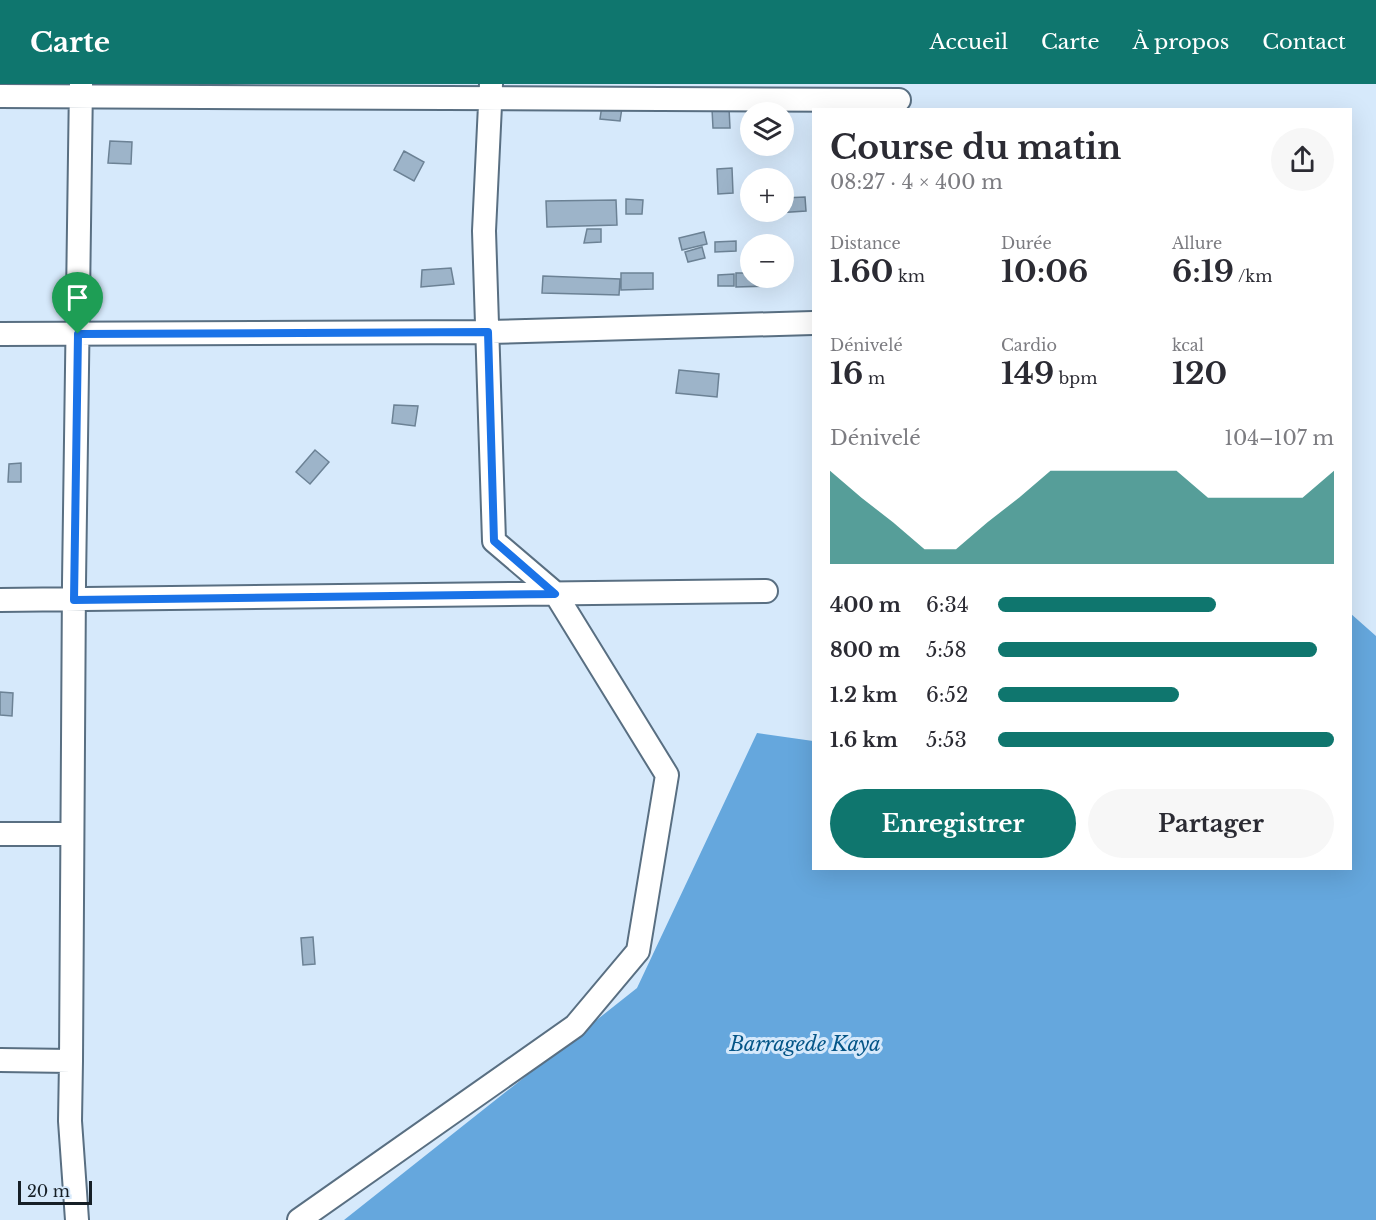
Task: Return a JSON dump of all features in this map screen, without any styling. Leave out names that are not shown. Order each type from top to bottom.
[{"type":"street","points":[[77,1220],[70,1121],[70,1061],[81,90]]},
{"type":"street","points":[[0,96],[81,90],[491,91],[899,98]]},
{"type":"street","points":[[299,1220],[575,1026],[638,951],[667,776],[555,594],[494,541],[484,231],[491,91]]},
{"type":"street","points":[[0,334],[488,332],[812,323]]},
{"type":"street","points":[[0,600],[766,591]]},
{"type":"street","points":[[0,834],[72,834]]},
{"type":"street","points":[[0,1060],[70,1061]]},
{"type":"water","name":"Barragede Kaya","points":[[1352,615],[1376,636],[1376,1220],[344,1220],[637,988],[757,733],[812,741],[812,870],[1352,870]]},
{"type":"building","points":[[602,105],[622,108],[620,121],[600,119]]},
{"type":"building","points":[[729,108],[730,128],[713,128],[712,109]]},
{"type":"building","points":[[110,141],[132,142],[131,164],[108,163]]},
{"type":"building","points":[[404,151],[424,162],[414,181],[394,170]]},
{"type":"building","points":[[732,168],[733,193],[718,194],[717,169]]},
{"type":"building","points":[[805,197],[806,211],[794,212],[794,198]]},
{"type":"building","points":[[626,199],[643,200],[642,214],[626,214]]},
{"type":"building","points":[[616,200],[617,225],[547,227],[546,201]]},
{"type":"building","points":[[587,229],[601,229],[601,242],[584,243]]},
{"type":"building","points":[[704,232],[707,244],[682,250],[679,238]]},
{"type":"building","points":[[736,241],[736,251],[715,252],[715,242]]},
{"type":"building","points":[[702,247],[705,258],[688,262],[685,252]]},
{"type":"building","points":[[451,268],[454,284],[421,287],[422,270]]},
{"type":"building","points":[[621,273],[653,273],[653,289],[621,290]]},
{"type":"building","points":[[736,273],[740,273],[740,287],[736,287]]},
{"type":"building","points":[[734,274],[734,286],[718,286],[718,275]]},
{"type":"building","points":[[543,276],[620,279],[619,295],[542,293]]},
{"type":"building","points":[[679,370],[719,374],[717,397],[676,393]]},
{"type":"building","points":[[394,405],[418,406],[415,426],[392,423]]},
{"type":"building","points":[[315,450],[329,462],[310,484],[296,472]]},
{"type":"building","points":[[21,463],[21,482],[8,482],[9,464]]},
{"type":"building","points":[[0,692],[13,693],[12,716],[0,715]]},
{"type":"building","points":[[313,937],[315,964],[303,965],[301,938]]},
{"type":"route","points":[[488,332],[494,541],[555,594],[74,600],[78,334],[488,332]]}]
